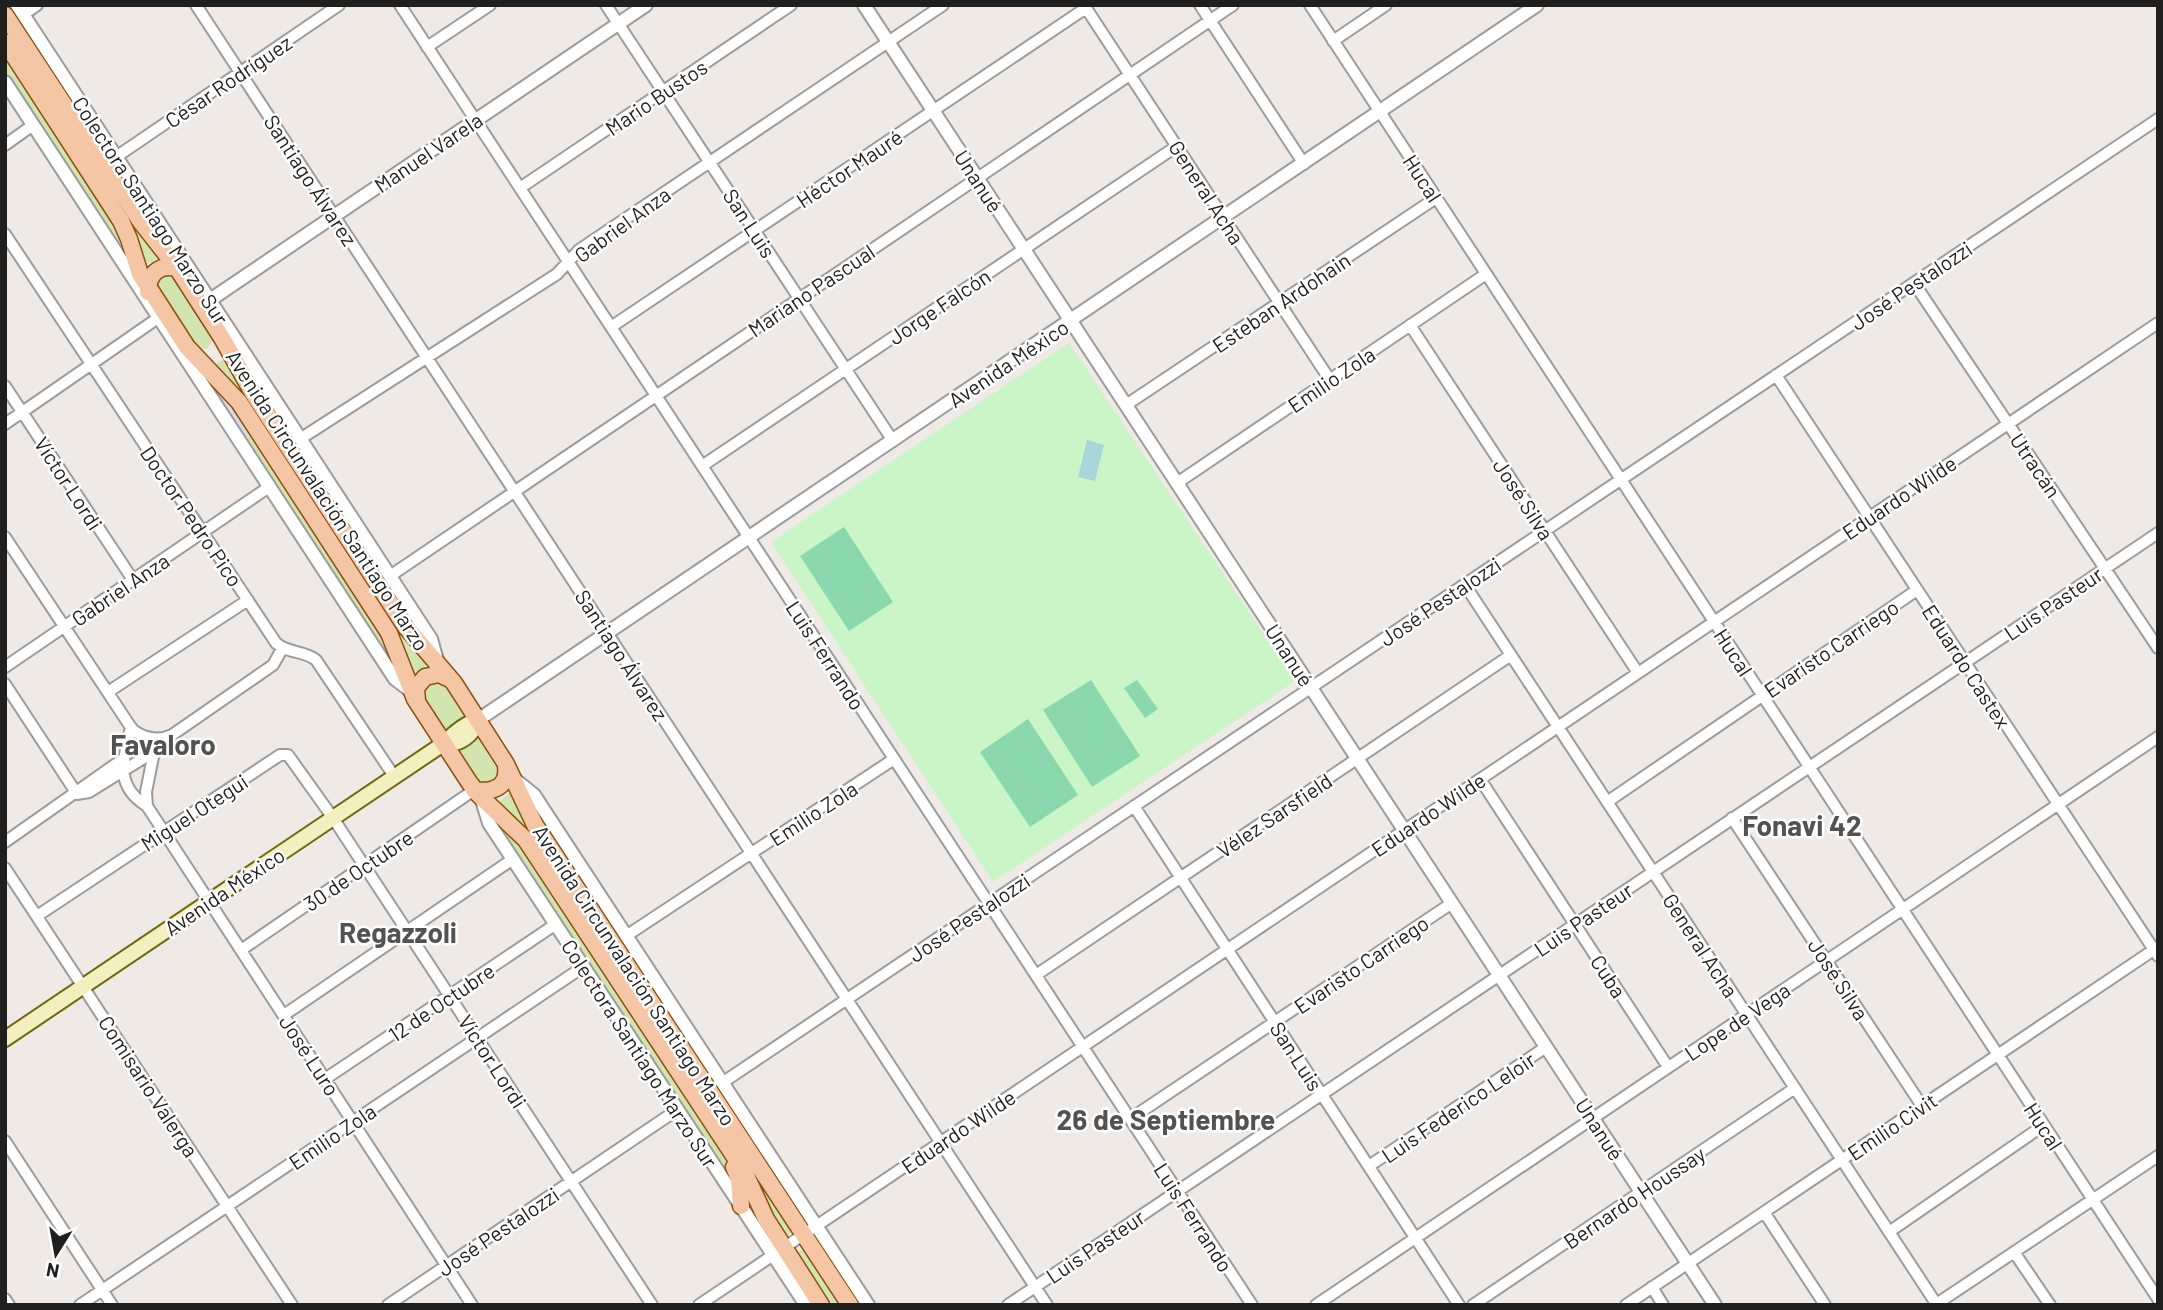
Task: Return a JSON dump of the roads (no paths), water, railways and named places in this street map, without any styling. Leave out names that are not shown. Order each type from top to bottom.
[{"type":"main road","name":"Avenida Circunvalación Santiago Marzo","points":[[5,15],[141,222],[177,268],[253,393],[401,620],[454,683],[504,760],[535,825],[811,1230],[850,1305]]},
{"type":"main road","name":"Avenida Circunvalación Santiago Marzo","points":[[5,43],[121,221],[130,239],[139,271],[148,286],[196,359],[239,402],[389,632],[415,699],[443,743],[478,794],[526,840],[747,1175],[779,1251],[821,1305]]},
{"type":"main road","points":[[149,303],[148,286],[150,278],[157,270],[168,266],[193,275]]},
{"type":"main road","points":[[180,351],[196,359],[213,355],[222,338],[222,319]]},
{"type":"main road","points":[[415,699],[418,685],[425,677],[443,674],[454,683]]},
{"type":"main road","name":"Avenida México","points":[[5,1039],[443,743],[456,744],[474,731],[478,720]]},
{"type":"main road","points":[[478,794],[500,786],[507,774],[504,760]]},
{"type":"main road","points":[[694,1095],[710,1129],[738,1175],[741,1206]]},
{"type":"street","points":[[20,10],[37,5]]},
{"type":"street","name":"Santiago Álvarez","points":[[195,5],[428,357],[1046,1305]]},
{"type":"street","name":"César Rodríguez","points":[[116,157],[339,5]]},
{"type":"street","name":"Luis Ferrando","points":[[400,5],[1252,1305]]},
{"type":"street","points":[[428,47],[490,5]]},
{"type":"street","name":"San Luis","points":[[606,5],[893,441]]},
{"type":"street","name":"Manuel Varela","points":[[209,300],[646,5]]},
{"type":"street","name":"Mario Bustos","points":[[520,188],[791,5]]},
{"type":"street","name":"Unanué","points":[[864,5],[1715,1305]]},
{"type":"street","name":"Gabriel Anza","points":[[300,439],[557,274],[579,250],[943,5]]},
{"type":"street","points":[[1200,5],[1304,164]]},
{"type":"street","name":"Mariano Pascual","points":[[390,576],[1233,5]]},
{"type":"street","name":"Hucal","points":[[1310,5],[2158,1299]]},
{"type":"street","points":[[1333,41],[1386,5]]},
{"type":"street","name":"Avenida México","points":[[478,720],[1535,6]]},
{"type":"street","name":"General Acha","points":[[1085,7],[1330,380]]},
{"type":"street","name":"Héctor Mauré","points":[[611,327],[1085,7]]},
{"type":"street","name":"Colectora Santiago Marzo Sur","points":[[20,10],[390,576],[432,642],[438,664]]},
{"type":"street","points":[[5,82],[395,679],[415,699]]},
{"type":"street","name":"José Pestalozzi","points":[[722,1083],[2158,119]]},
{"type":"street","points":[[5,145],[33,125]]},
{"type":"street","name":"Jorge Falcón","points":[[702,466],[1177,146]]},
{"type":"street","name":"Esteban Ardohain","points":[[1126,405],[1436,198]]},
{"type":"street","name":"Doctor Pedro Pico","points":[[5,234],[282,649]]},
{"type":"street","name":"Emilio Zola","points":[[1177,483],[1486,274]]},
{"type":"street","name":"Utracán","points":[[1914,283],[2158,648]]},
{"type":"street","points":[[5,424],[158,318]]},
{"type":"street","name":"Eduardo Wilde","points":[[699,1305],[2158,323]]},
{"type":"street","name":"José Silva","points":[[1410,325],[1638,673]]},
{"type":"street","name":"Eduardo Castex","points":[[1776,375],[2156,951]]},
{"type":"street","name":"Víctor Lordi","points":[[5,386],[133,580]]},
{"type":"street","name":"Gabriel Anza","points":[[5,667],[269,487]]},
{"type":"street","name":"Luis Pasteur","points":[[1008,1305],[2158,533]]},
{"type":"street","points":[[5,537],[131,727],[138,734],[156,738],[172,736]]},
{"type":"street","name":"General Acha","points":[[1465,584],[1936,1305]]},
{"type":"street","name":"Evaristo Carriego","points":[[1607,802],[1917,590]]},
{"type":"street","points":[[108,692],[248,600]]},
{"type":"street","points":[[77,794],[89,792],[155,751],[172,736],[273,665],[282,649],[309,655],[318,661],[394,776]]},
{"type":"street","name":"Vélez Sarsfield","points":[[1036,975],[1511,655]]},
{"type":"street","points":[[5,684],[77,794]]},
{"type":"street","points":[[122,771],[131,727]]},
{"type":"street","name":"Lope de Vega","points":[[1316,1305],[2158,737]]},
{"type":"street","points":[[148,806],[146,792],[156,738]]},
{"type":"street","name":"Miguel Otegui","points":[[37,916],[284,754],[292,758],[333,818]]},
{"type":"street","points":[[5,842],[124,759]]},
{"type":"street","name":"Emilio Zola","points":[[626,936],[894,759]]},
{"type":"street","name":"José Luro","points":[[122,771],[136,797],[148,806],[472,1305]]},
{"type":"street","points":[[512,778],[534,795],[722,1083],[811,1230],[868,1305]]},
{"type":"street","name":"Cuba","points":[[1480,779],[1668,1067]]},
{"type":"street","name":"Colectora Santiago Marzo Sur","points":[[478,794],[486,817],[677,1110],[741,1206],[779,1251],[806,1305]]},
{"type":"street","name":"30 de Octubre","points":[[241,950],[364,866],[478,794]]},
{"type":"street","name":"San Luis","points":[[1134,806],[1460,1305]]},
{"type":"street","name":"Víctor Lordi","points":[[333,818],[652,1305]]},
{"type":"street","name":"José Silva","points":[[1732,818],[1922,1106]]},
{"type":"street","points":[[284,1015],[513,859]]},
{"type":"street","name":"Comisario Valerga","points":[[5,868],[292,1305]]},
{"type":"street","name":"Evaristo Carriego","points":[[1130,1119],[1452,903]]},
{"type":"street","name":"12 de Octubre","points":[[325,1079],[556,924]]},
{"type":"street","name":"Emilio Civit","points":[[1626,1305],[2156,951]]},
{"type":"street","name":"Emilio Zola","points":[[80,1305],[583,967]]},
{"type":"street","name":"Luis Federico Leloir","points":[[1369,1166],[1546,1047]]},
{"type":"street","name":"Bernardo Houssay","points":[[1473,1305],[1795,1088]]},
{"type":"street","name":"José Pestalozzi","points":[[388,1305],[677,1110]]},
{"type":"street","points":[[1889,1232],[2044,1125]]},
{"type":"street","points":[[5,1141],[113,1305]]},
{"type":"street","points":[[1936,1305],[2158,1156]]},
{"type":"street","points":[[1764,1212],[1825,1305]]},
{"type":"street","points":[[2014,1252],[2050,1305]]},
{"type":"street","points":[[1652,1287],[1663,1305]]},
{"type":"street","points":[[5,1299],[9,1305]]},
{"type":"water","points":[[1087,440],[1104,445],[1095,481],[1078,477]]},
{"type":"district","name":"Favaloro","points":[[163,744]]},
{"type":"district","name":"Fonavi 42","points":[[1802,825]]},
{"type":"district","name":"Regazzoli","points":[[398,932]]},
{"type":"district","name":"26 de Septiembre","points":[[1166,1119]]}]
